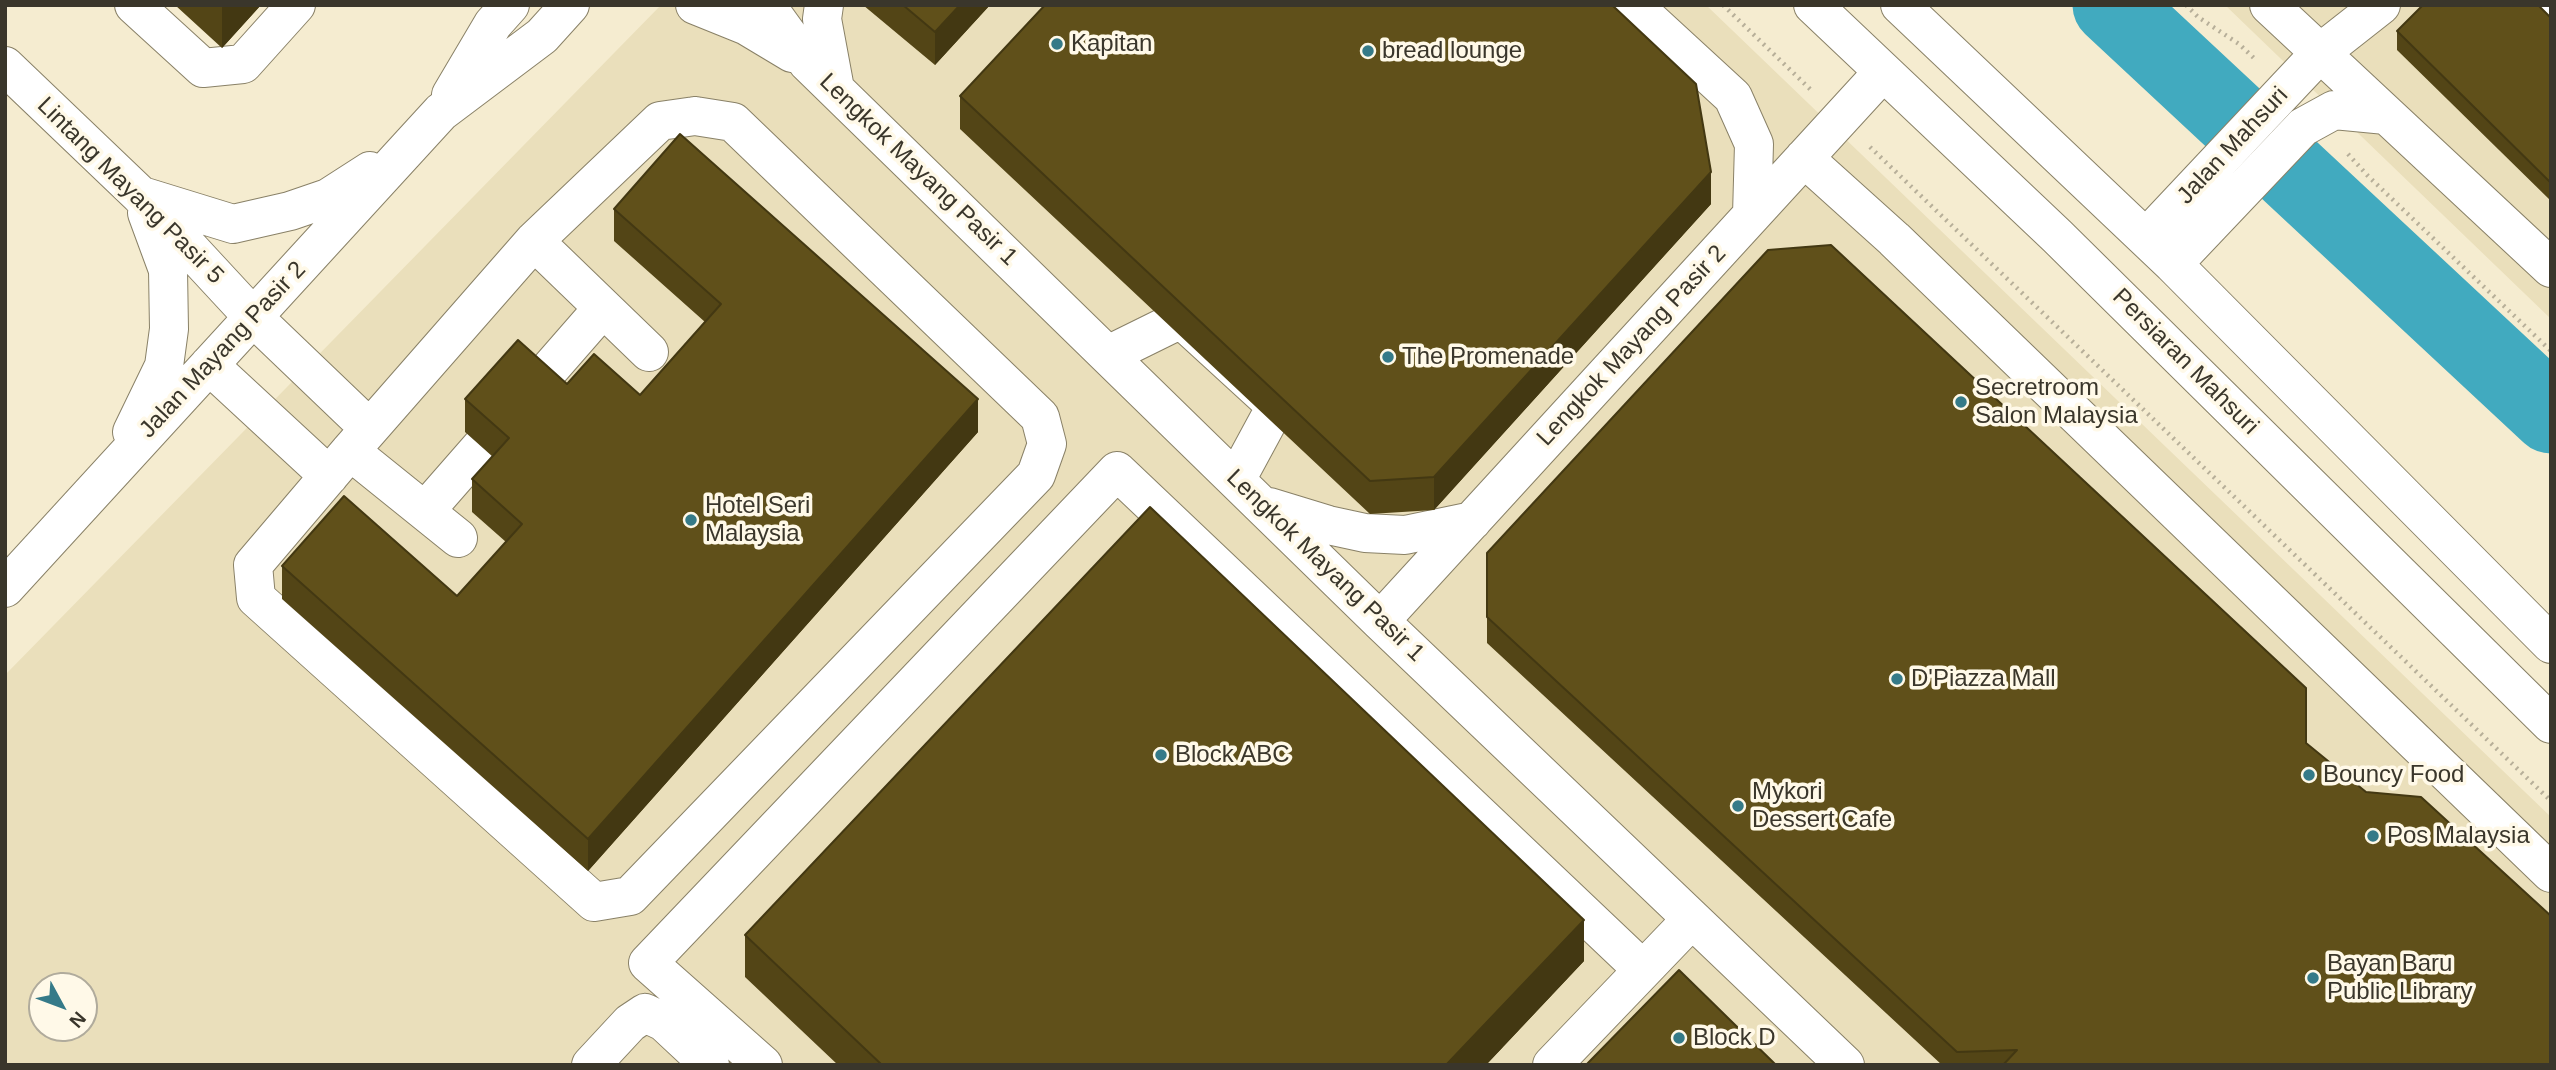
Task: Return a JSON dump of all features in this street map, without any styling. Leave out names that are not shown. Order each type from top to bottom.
[{"type":"street","points":[[134,5],[203,68],[243,64],[296,5]]},
{"type":"street","name":"Jalan Mayang Pasir 2","points":[[441,112],[493,24],[510,5]]},
{"type":"street","name":"Jalan Mayang Pasir 2","points":[[5,588],[441,112],[542,36],[570,5]]},
{"type":"street","points":[[542,36],[601,5]]},
{"type":"street","name":"Lengkok Mayang Pasir 1","points":[[695,5],[747,26],[822,76]]},
{"type":"street","name":"Lengkok Mayang Pasir 1","points":[[766,5],[822,76],[1380,621],[1845,1065]]},
{"type":"street","points":[[822,76],[824,5]]},
{"type":"street","points":[[1633,5],[1733,97],[1754,144],[1752,215]]},
{"type":"street","name":"Persiaran Mahsuri","points":[[1813,5],[2057,236],[2551,724]]},
{"type":"street","points":[[1900,5],[2175,263],[2551,644]]},
{"type":"street","points":[[2269,5],[2551,268]]},
{"type":"street","name":"Jalan Mahsuri","points":[[2146,238],[2320,53],[2381,5]]},
{"type":"street","name":"Lintang Mayang Pasir 5","points":[[5,66],[140,195],[253,317],[349,452]]},
{"type":"street","name":"Lengkok Mayang Pasir 2","points":[[1380,621],[1883,72]]},
{"type":"street","points":[[2175,263],[2303,127],[2334,110],[2386,115]]},
{"type":"street","points":[[695,116],[733,122],[1041,417],[1047,444],[1036,475],[629,896],[594,902],[256,598],[253,565],[349,452],[534,241],[660,121],[695,116]]},
{"type":"street","points":[[140,195],[233,224],[289,211],[328,198],[411,145]]},
{"type":"street","points":[[1804,158],[1894,239],[2551,873]]},
{"type":"street","points":[[114,469],[164,366],[169,330],[168,270],[140,195]]},
{"type":"street","points":[[534,241],[649,352]]},
{"type":"street","points":[[534,387],[603,309]]},
{"type":"street","points":[[1108,355],[1181,319],[1276,406],[1249,493],[1328,525],[1365,533],[1405,535],[1472,521]]},
{"type":"street","points":[[209,365],[349,452],[458,538]]},
{"type":"street","points":[[425,512],[481,447]]},
{"type":"street","points":[[763,1065],[648,962],[1117,471],[1643,970]]},
{"type":"street","points":[[1552,1065],[1692,919]]},
{"type":"street","points":[[1616,998],[1662,990],[1673,993]]},
{"type":"street","points":[[591,1065],[630,1023],[645,1013],[664,1022],[710,1065]]},
{"type":"path","points":[[1723,5],[2551,801]]},
{"type":"path","points":[[2186,5],[2198,17],[2248,51]]},
{"type":"path","points":[[2342,147],[2367,175],[2551,351]]},
{"type":"shaded area","points":[[661,5],[1706,5],[2551,817],[2551,1065],[5,1065],[5,675]]},
{"type":"shaded area","points":[[2225,5],[2551,5],[2551,319],[2334,110]]},
{"type":"building","points":[[903,5],[960,5],[935,32]]},
{"type":"building","name":"The Promenade","points":[[1045,5],[1612,5],[1696,84],[1711,172],[1434,477],[1370,481],[960,96]]},
{"type":"building","points":[[2423,5],[2538,5],[2551,18],[2551,183],[2397,31]]},
{"type":"building","name":"Hotel Seri Malaysia","points":[[680,134],[978,399],[588,839],[282,566],[344,496],[457,596],[522,524],[472,479],[509,438],[465,399],[518,340],[567,384],[594,354],[640,395],[721,304],[614,209]]},
{"type":"building","name":"D'Piazza Mall","points":[[1831,245],[2306,688],[2306,743],[2366,792],[2421,797],[2551,916],[2551,1065],[2003,1065],[2017,1050],[1957,1052],[1487,617],[1487,553],[1768,250]]},
{"type":"building","name":"Block ABC","points":[[1150,507],[1584,920],[1446,1065],[882,1065],[745,935]]},
{"type":"building","points":[[1679,970],[1776,1065],[1586,1065]]},
{"type":"waterway","points":[[2112,5],[2551,414]]},
{"type":"place","name":"Kapitan","points":[[1057,44]]},
{"type":"place","name":"bread lounge","points":[[1368,51]]},
{"type":"place","name":"The Promenade","points":[[1388,357]]},
{"type":"place","name":"Secretroom Salon Malaysia","points":[[1961,402]]},
{"type":"place","name":"Hotel Seri Malaysia","points":[[691,520]]},
{"type":"place","name":"D'Piazza Mall","points":[[1897,679]]},
{"type":"place","name":"Block ABC","points":[[1161,755]]},
{"type":"place","name":"Bouncy Food","points":[[2309,775]]},
{"type":"place","name":"Mykori Dessert Cafe","points":[[1738,806]]},
{"type":"place","name":"Pos Malaysia","points":[[2373,836]]},
{"type":"place","name":"Bayan Baru Public Library","points":[[2313,978]]},
{"type":"place","name":"Block D","points":[[1679,1038]]}]
